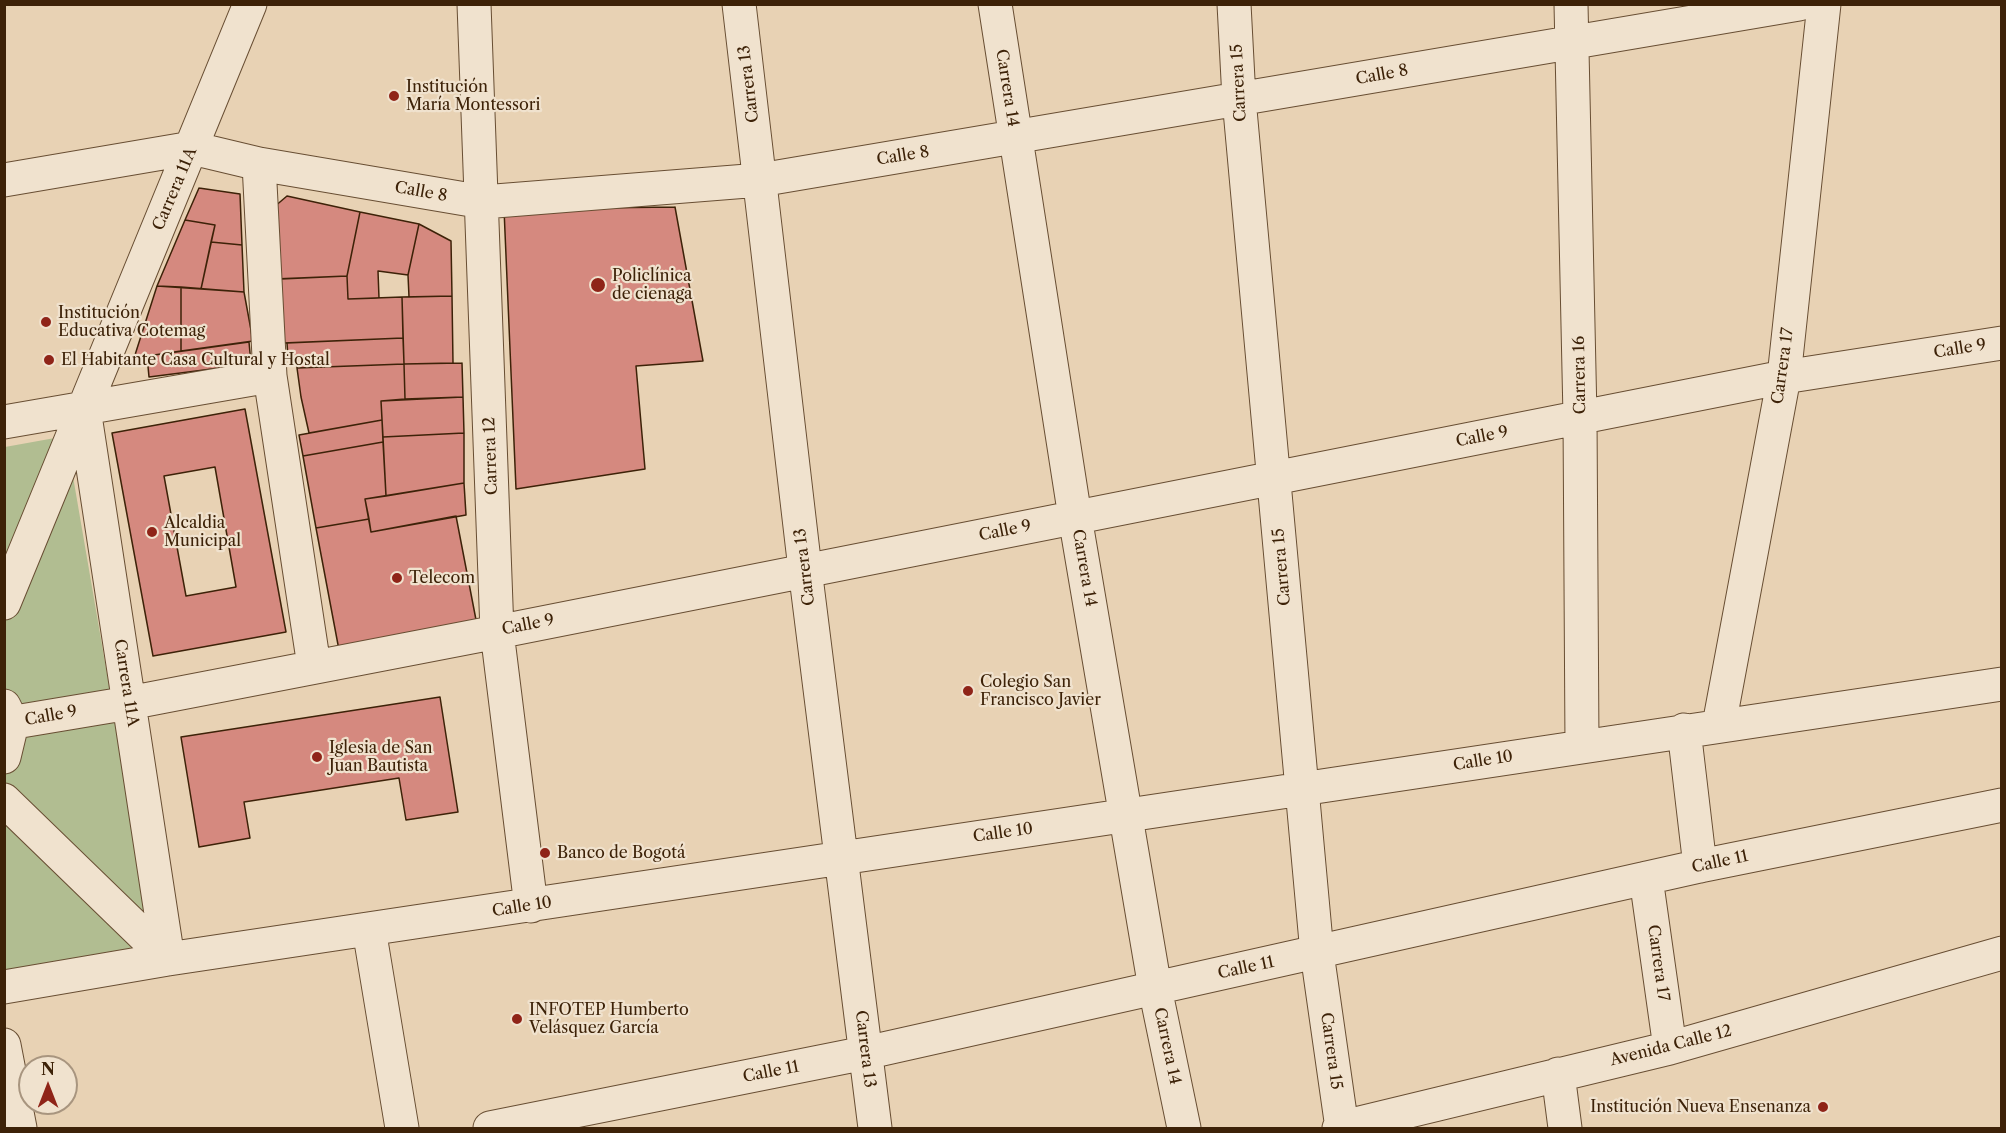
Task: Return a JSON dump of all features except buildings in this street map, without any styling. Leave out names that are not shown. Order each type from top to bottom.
[{"type":"street","name":"Carrera 11A","points":[[4,603],[250,4]]},
{"type":"street","name":"Carrera 12","points":[[474,4],[497,632],[531,906]]},
{"type":"street","name":"Carrera 13","points":[[739,4],[805,569],[875,1128]]},
{"type":"street","name":"Carrera 14","points":[[995,4],[1075,517],[1155,988],[1184,1128]]},
{"type":"street","name":"Carrera 15","points":[[1234,4],[1239,99],[1317,953],[1341,1128]]},
{"type":"street","name":"Carrera 16","points":[[1571,4],[1580,417],[1582,745]]},
{"type":"street","name":"Calle 8","points":[[4,180],[192,148],[259,164],[483,202],[760,180],[1800,4]]},
{"type":"street","name":"Carrera 17","points":[[1719,725],[1784,377],[1824,4]]},
{"type":"street","points":[[259,164],[270,376],[314,666]]},
{"type":"street","name":"Calle 9","points":[[7,715],[129,703],[1784,377],[2001,343]]},
{"type":"street","points":[[4,422],[270,376]]},
{"type":"street","name":"Carrera 11A","points":[[84,407],[168,959]]},
{"type":"street","name":"Calle 10","points":[[4,987],[168,959],[531,906],[840,857],[2001,684]]},
{"type":"street","points":[[4,757],[8,746],[7,715]]},
{"type":"street","points":[[1684,730],[1700,866]]},
{"type":"street","points":[[4,800],[168,959]]},
{"type":"street","name":"Calle 11","points":[[490,1128],[866,1053],[1700,866],[2001,805]]},
{"type":"street","name":"Carrera 17","points":[[1646,878],[1670,1048]]},
{"type":"street","points":[[369,929],[402,1128]]},
{"type":"street","name":"Avenida Calle 12","points":[[1341,1128],[1670,1048],[2001,953]]},
{"type":"street","points":[[4,1045],[20,1128]]},
{"type":"street","points":[[1558,1074],[1565,1128]]},
{"type":"green space","points":[[66,436],[154,947],[5,973],[5,447]]},
{"type":"place","name":"Institución María Montessori","points":[[394,96]]},
{"type":"place","name":"Policlínica de cienaga","points":[[598,285]]},
{"type":"place","name":"Institución Educativa Cotemag","points":[[46,322]]},
{"type":"place","name":"El Habitante Casa Cultural y Hostal","points":[[49,360]]},
{"type":"place","name":"Alcaldia Municipal","points":[[152,532]]},
{"type":"place","name":"Telecom","points":[[397,578]]},
{"type":"place","name":"Colegio San Francisco Javier","points":[[968,691]]},
{"type":"place","name":"Iglesia de San Juan Bautista","points":[[317,757]]},
{"type":"place","name":"Banco de Bogotá","points":[[545,853]]},
{"type":"place","name":"INFOTEP Humberto Velásquez García","points":[[517,1019]]},
{"type":"place","name":"Institución Nueva Ensenanza","points":[[1823,1107]]}]
